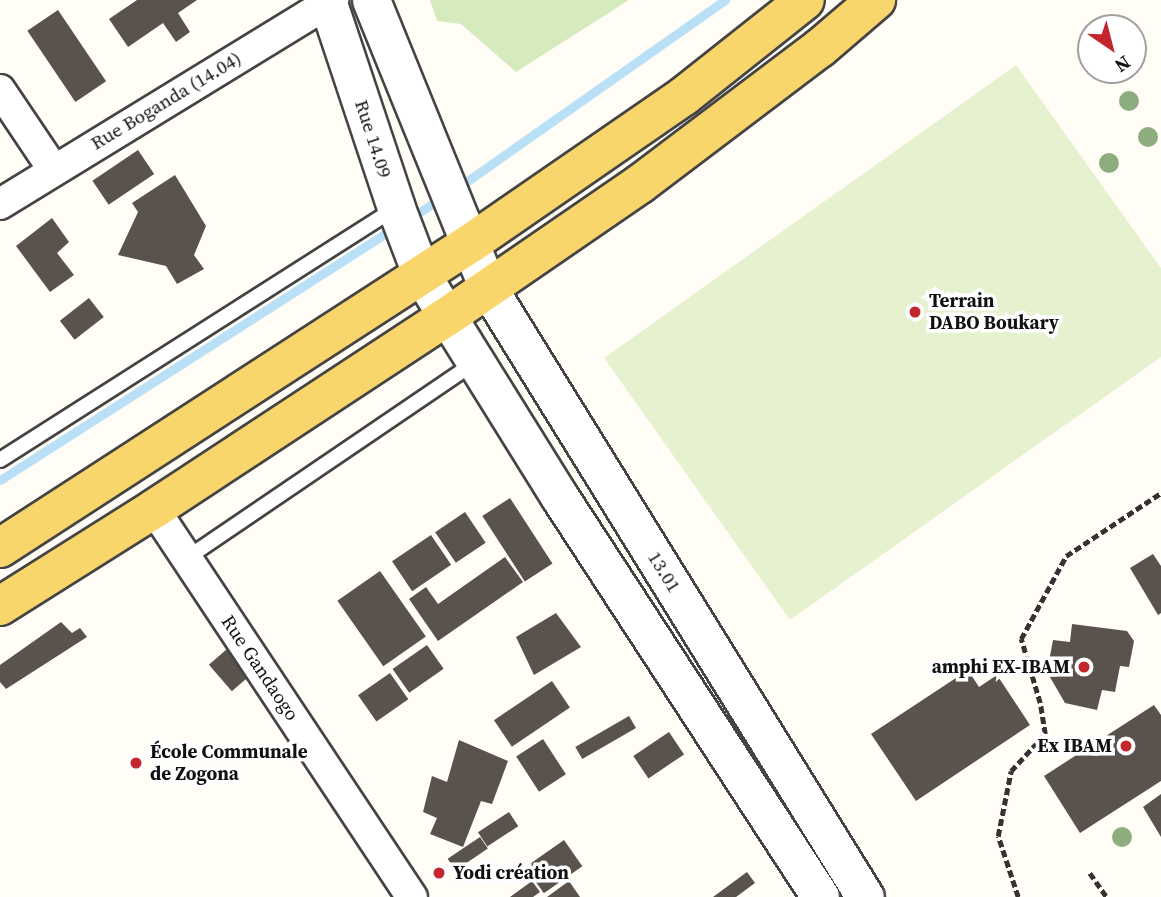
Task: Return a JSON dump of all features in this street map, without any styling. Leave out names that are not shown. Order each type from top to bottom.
[{"type":"main road","points":[[0,548],[471,243],[684,96],[805,0]]},
{"type":"main road","points":[[0,606],[154,509],[445,318],[640,184],[820,48],[876,0]]},
{"type":"street","points":[[371,0],[471,243]]},
{"type":"street","name":"Rue Boganda (14.04)","points":[[0,204],[330,1]]},
{"type":"street","name":"Rue 14.09","points":[[330,1],[396,208],[422,276]]},
{"type":"street","points":[[0,90],[53,169]]},
{"type":"street","name":"13.01","points":[[471,243],[488,288],[864,897]]},
{"type":"street","points":[[422,276],[445,318],[820,897]]},
{"type":"street","name":"Rue Gandaogo","points":[[154,509],[412,897]]},
{"type":"lane","points":[[0,460],[396,208]]},
{"type":"lane","points":[[187,558],[474,363]]},
{"type":"path","points":[[1018,897],[998,836],[1011,771],[1045,734],[1040,703],[1020,639],[1066,556],[1161,493]]},
{"type":"path","points":[[1090,873],[1107,897]]},
{"type":"green space","points":[[430,0],[629,0],[516,72],[461,24],[437,21]]},
{"type":"green space","name":"Terrain DABO Boukary","points":[[1016,65],[1161,268],[1161,357],[790,620],[604,358]]},
{"type":"building","points":[[137,0],[197,0],[178,13],[190,32],[176,42],[163,23],[128,47],[109,19]]},
{"type":"building","points":[[58,10],[106,81],[75,102],[27,31]]},
{"type":"building","points":[[138,150],[154,174],[109,205],[92,181]]},
{"type":"building","points":[[175,175],[206,226],[194,255],[204,269],[177,284],[166,266],[118,255],[138,212],[132,203]]},
{"type":"building","points":[[52,218],[69,242],[57,253],[74,275],[50,292],[16,246]]},
{"type":"building","points":[[89,298],[104,317],[75,340],[60,321]]},
{"type":"building","points":[[510,498],[552,563],[525,581],[482,516]]},
{"type":"building","points":[[465,512],[486,543],[456,563],[435,532]]},
{"type":"building","points":[[431,535],[451,565],[412,591],[392,561]]},
{"type":"building","points":[[1153,554],[1161,566],[1161,613],[1158,615],[1130,568]]},
{"type":"building","points":[[505,557],[523,582],[438,641],[409,599],[426,587],[438,604]]},
{"type":"building","points":[[380,571],[426,637],[383,666],[337,601]]},
{"type":"building","points":[[556,613],[581,647],[534,675],[516,637]]},
{"type":"building","points":[[61,622],[72,633],[80,628],[87,637],[6,689],[0,682],[0,665]]},
{"type":"building","name":"amphi EX-IBAM","points":[[1072,624],[1127,631],[1134,641],[1129,667],[1120,666],[1115,692],[1102,690],[1097,710],[1065,703],[1047,672],[1053,640],[1070,642]]},
{"type":"building","points":[[427,645],[444,669],[409,693],[393,669]]},
{"type":"building","points":[[227,649],[250,675],[232,691],[209,665]]},
{"type":"building","points":[[968,670],[979,687],[997,675],[1030,725],[916,801],[871,734]]},
{"type":"building","points":[[390,673],[408,699],[376,722],[358,695]]},
{"type":"building","points":[[552,681],[570,708],[512,747],[494,720]]},
{"type":"building","name":"Ex IBAM","points":[[1154,705],[1161,715],[1161,781],[1080,833],[1044,776]]},
{"type":"building","points":[[629,716],[636,728],[582,759],[575,747]]},
{"type":"building","points":[[669,732],[684,754],[648,778],[633,756]]},
{"type":"building","points":[[543,739],[566,774],[539,792],[516,756]]},
{"type":"building","points":[[459,740],[508,761],[492,804],[481,801],[463,847],[430,834],[437,818],[423,812],[432,776],[447,782]]},
{"type":"building","points":[[1161,794],[1161,837],[1143,807]]},
{"type":"building","points":[[509,812],[518,826],[487,846],[478,832]]},
{"type":"building","points":[[480,837],[488,849],[455,870],[448,859]]},
{"type":"building","points":[[564,840],[582,866],[544,893],[525,867]]},
{"type":"building","points":[[747,872],[755,883],[736,897],[713,897]]},
{"type":"building","points":[[532,881],[540,892],[533,897],[510,897]]},
{"type":"building","points":[[569,881],[580,897],[547,897]]},
{"type":"waterway","points":[[456,189],[725,0]]},
{"type":"waterway","points":[[409,219],[444,196]]},
{"type":"waterway","points":[[0,480],[394,228]]},
{"type":"place","name":"Terrain DABO Boukary","points":[[915,312]]},
{"type":"place","name":"amphi EX-IBAM","points":[[1084,667]]},
{"type":"place","name":"Ex IBAM","points":[[1126,746]]},
{"type":"place","name":"École Communale de Zogona","points":[[136,763]]},
{"type":"place","name":"Yodi création","points":[[439,873]]}]
